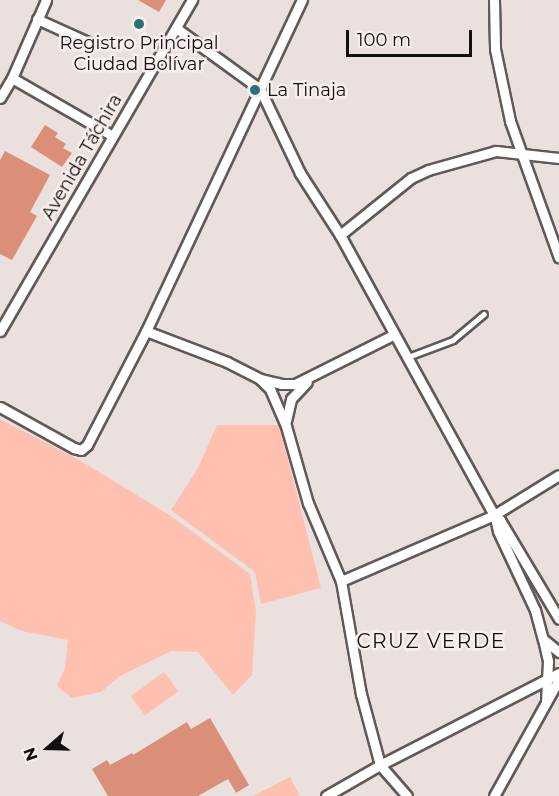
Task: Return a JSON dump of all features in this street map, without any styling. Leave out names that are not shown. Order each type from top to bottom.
[{"type":"street","points":[[0,98],[12,78],[46,0]]},
{"type":"street","name":"Avenida Táchira","points":[[0,331],[192,0]]},
{"type":"street","points":[[0,407],[81,450],[87,445],[146,331],[302,0]]},
{"type":"street","points":[[494,0],[495,50],[510,121],[559,258]]},
{"type":"street","points":[[38,20],[88,42]]},
{"type":"street","points":[[176,28],[260,89],[300,173],[340,235],[405,357],[495,515],[559,619]]},
{"type":"street","points":[[12,78],[113,136]]},
{"type":"street","points":[[340,235],[411,178],[428,170],[496,151],[559,158]]},
{"type":"street","points":[[146,331],[227,362],[260,379],[281,384],[296,384],[393,335]]},
{"type":"street","points":[[285,423],[291,399],[314,376]]},
{"type":"street","points":[[260,379],[270,389],[285,423],[308,503],[341,581],[361,694],[380,765],[407,796]]},
{"type":"street","points":[[341,581],[495,515],[559,475]]},
{"type":"street","points":[[495,515],[498,531],[535,610],[543,639],[548,661],[546,702]]},
{"type":"street","points":[[543,639],[559,642]]},
{"type":"street","points":[[543,639],[559,652]]},
{"type":"street","points":[[326,796],[380,765],[559,673]]},
{"type":"street","points":[[494,796],[559,679]]},
{"type":"street","points":[[525,689],[542,691],[546,702]]},
{"type":"lane","points":[[405,357],[453,340],[484,314]]},
{"type":"shaded area","points":[[0,419],[81,461],[171,516],[250,574],[256,612],[252,675],[233,695],[198,652],[171,651],[120,676],[101,692],[72,698],[57,686],[65,668],[68,640],[22,631],[0,621]]},
{"type":"shaded area","points":[[217,425],[279,425],[321,588],[261,604],[255,572],[171,510],[198,468]]},
{"type":"shaded area","points":[[164,672],[178,691],[145,716],[131,696]]},
{"type":"shaded area","points":[[290,777],[300,796],[253,796]]},
{"type":"building","points":[[138,0],[166,0],[159,12]]},
{"type":"building","points":[[45,125],[58,133],[55,137],[66,144],[63,148],[72,153],[62,167],[31,147]]},
{"type":"building","points":[[5,151],[50,175],[30,212],[37,216],[12,260],[0,254],[0,160]]},
{"type":"building","points":[[210,718],[249,785],[236,793],[228,779],[198,796],[108,796],[92,769],[107,760],[110,765],[132,753],[133,755],[187,722],[191,729]]},
{"type":"place","name":"Registro Principal Ciudad Bolívar","points":[[139,24]]},
{"type":"place","name":"La Tinaja","points":[[255,90]]},
{"type":"district","name":"CRUZ VERDE","points":[[431,641]]}]
